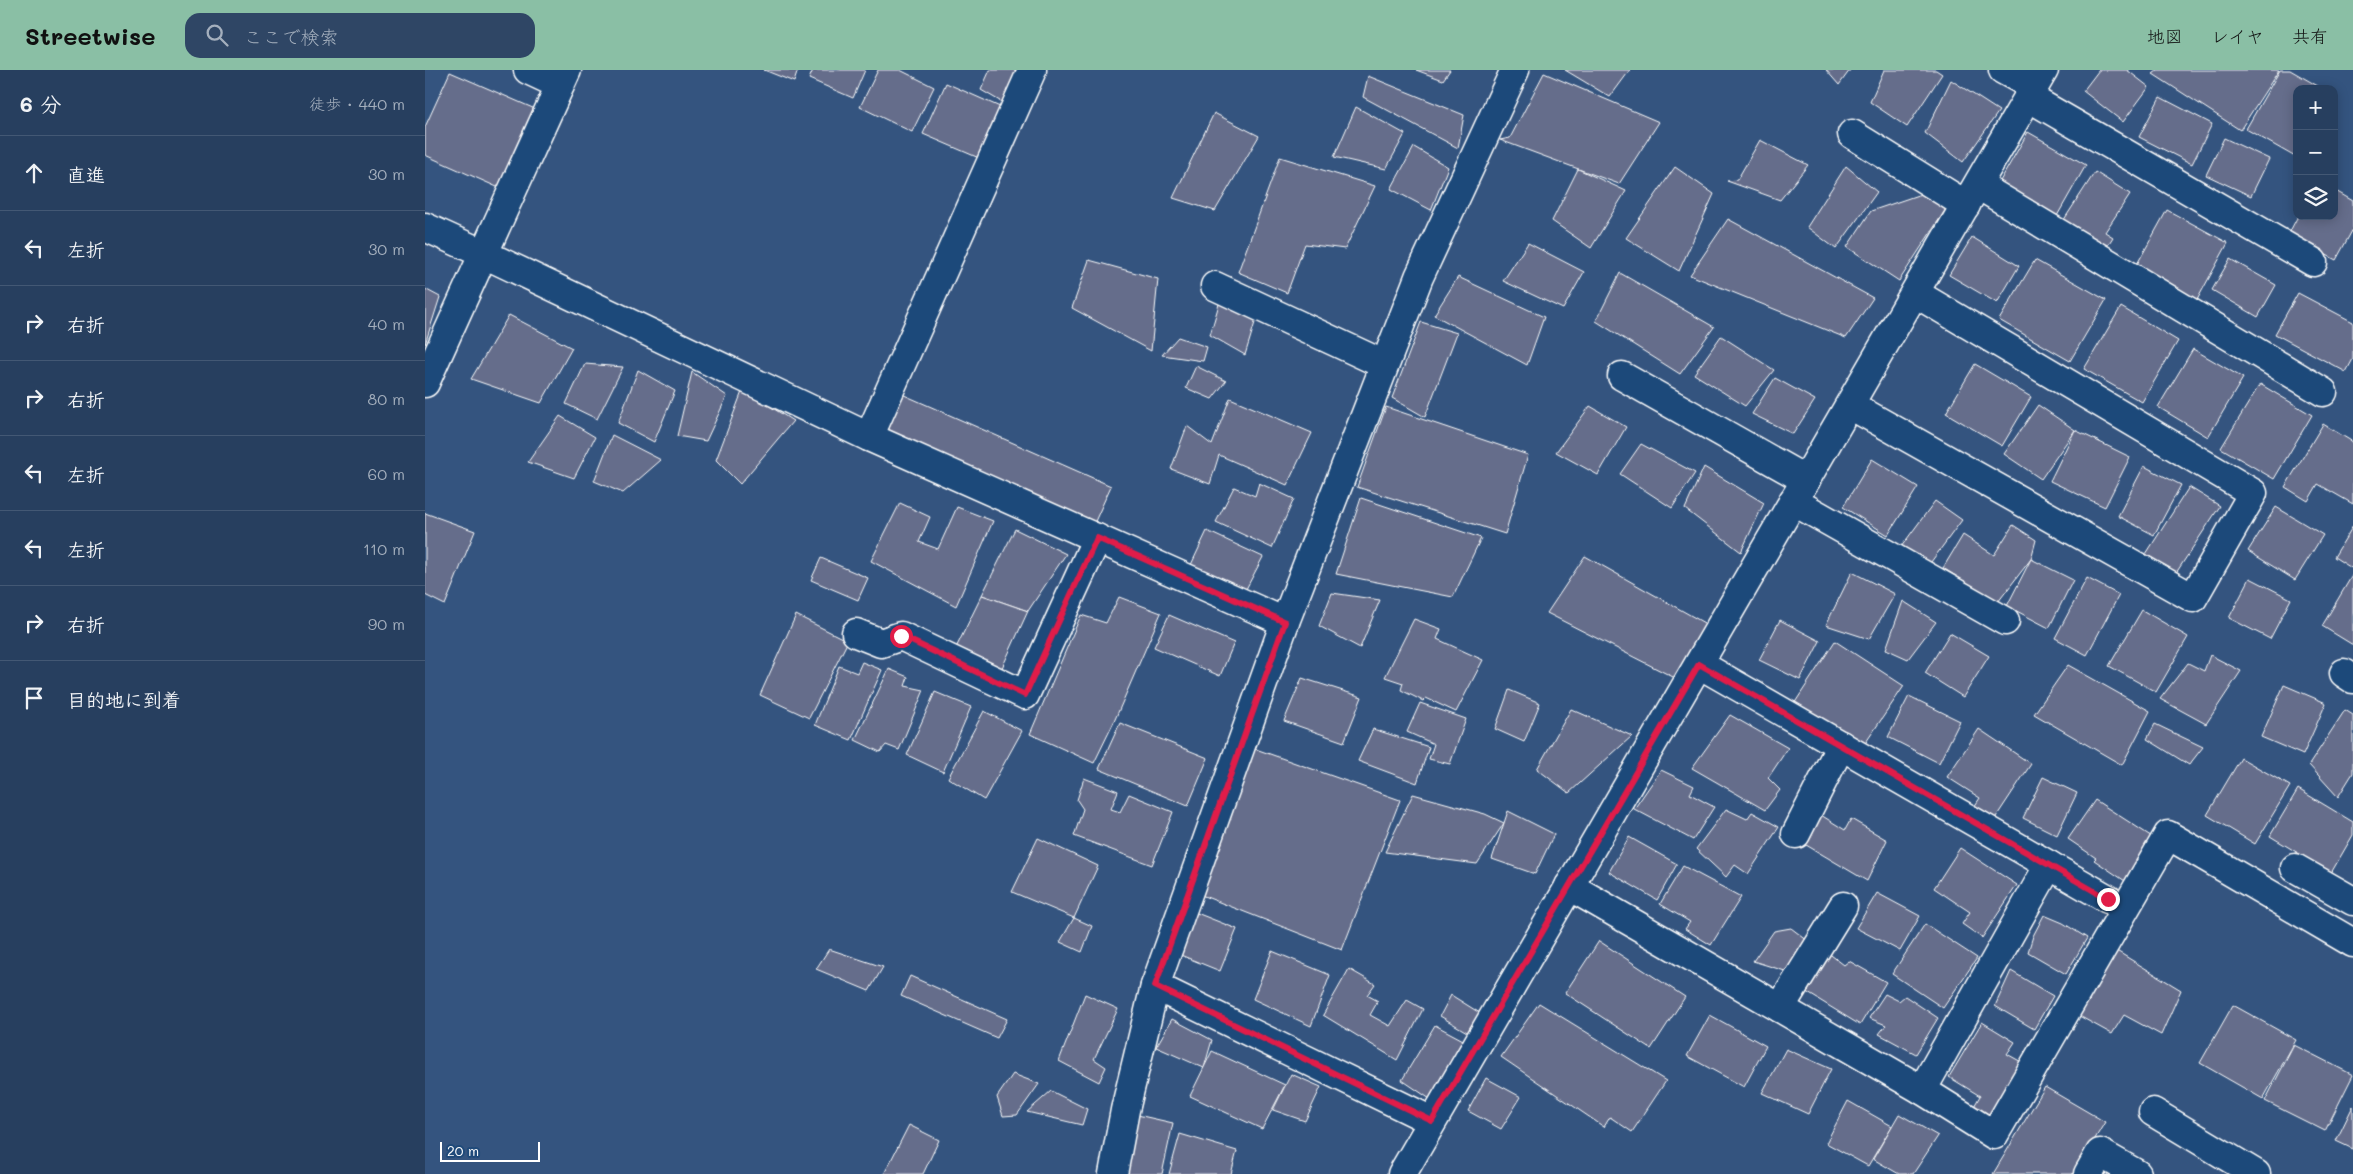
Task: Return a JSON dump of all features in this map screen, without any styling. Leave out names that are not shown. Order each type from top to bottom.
[{"type":"street","points":[[425,383],[563,78],[528,70]]},
{"type":"street","points":[[869,437],[1032,70]]},
{"type":"street","points":[[1113,1174],[1125,1110],[1155,986],[1285,622],[1383,364],[1419,277],[1515,70]]},
{"type":"street","points":[[2003,70],[2035,85],[2313,262]]},
{"type":"street","points":[[1402,1174],[2035,85]]},
{"type":"street","points":[[1852,134],[1972,195],[2323,392]]},
{"type":"street","points":[[425,227],[869,437],[1285,622]]},
{"type":"street","points":[[1215,286],[1383,364]]},
{"type":"street","points":[[1850,405],[2193,598],[2253,493],[1915,293]]},
{"type":"street","points":[[1622,376],[2005,621]]},
{"type":"street","points":[[856,633],[881,643],[901,636],[931,638],[1025,695],[1097,538]]},
{"type":"street","points":[[1699,664],[2108,899]]},
{"type":"street","points":[[1796,834],[1841,745]]},
{"type":"street","points":[[1569,886],[1922,1090],[1994,1135],[2168,835],[2353,943]]},
{"type":"street","points":[[1922,1090],[2049,865]]},
{"type":"street","points":[[2295,868],[2353,901]]},
{"type":"street","points":[[1780,1008],[1843,906]]},
{"type":"street","points":[[1155,986],[1432,1121]]},
{"type":"street","points":[[2153,1112],[2256,1174]]},
{"type":"street","points":[[2088,1174],[2100,1152],[2137,1174]]},
{"type":"building","points":[[764,70],[798,70],[794,82]]},
{"type":"building","points":[[813,70],[865,70],[853,98],[809,79]]},
{"type":"building","points":[[878,70],[900,70],[934,87],[912,132],[860,107]]},
{"type":"building","points":[[990,70],[1020,70],[1005,104],[981,90]]},
{"type":"building","points":[[1416,70],[1450,70],[1443,80]]},
{"type":"building","points":[[1565,70],[1630,70],[1610,97]]},
{"type":"building","points":[[1826,70],[1850,70],[1839,85]]},
{"type":"building","points":[[1884,70],[1936,70],[1942,74],[1907,127],[1870,102]]},
{"type":"building","points":[[2099,70],[2127,70],[2149,87],[2123,122],[2083,91]]},
{"type":"building","points":[[2158,70],[2279,70],[2240,130],[2153,74]]},
{"type":"building","points":[[2280,70],[2290,70],[2316,85],[2293,85],[2293,156],[2246,129]]},
{"type":"building","points":[[450,72],[542,112],[506,191],[425,155],[425,127]]},
{"type":"building","points":[[1544,73],[1659,122],[1619,184],[1500,140],[1510,138]]},
{"type":"building","points":[[1368,76],[1464,115],[1458,148],[1363,97]]},
{"type":"building","points":[[1951,80],[1999,111],[1963,162],[1925,133]]},
{"type":"building","points":[[946,83],[1009,111],[986,161],[923,134]]},
{"type":"building","points":[[2160,97],[2212,124],[2192,164],[2139,137]]},
{"type":"building","points":[[1356,107],[1405,134],[1386,169],[1334,157]]},
{"type":"building","points":[[1214,113],[1259,136],[1215,211],[1173,198]]},
{"type":"building","points":[[2028,132],[2086,165],[2053,223],[1995,190]]},
{"type":"building","points":[[2224,138],[2269,159],[2251,196],[2206,175]]},
{"type":"building","points":[[1760,140],[1808,165],[1780,200],[1727,181],[1737,180]]},
{"type":"building","points":[[1414,147],[1448,167],[1431,210],[1391,189]]},
{"type":"building","points":[[1280,157],[1375,186],[1345,249],[1305,244],[1287,293],[1238,272]]},
{"type":"building","points":[[1846,166],[1877,192],[1836,249],[1807,227]]},
{"type":"building","points":[[1675,167],[1714,194],[1679,271],[1626,238]]},
{"type":"building","points":[[1578,169],[1626,191],[1591,248],[1552,221]]},
{"type":"building","points":[[2095,172],[2130,194],[2105,232],[2113,237],[2099,259],[2056,232]]},
{"type":"building","points":[[2338,192],[2353,201],[2353,229],[2336,260],[2288,235],[2296,220],[2338,220]]},
{"type":"building","points":[[1921,194],[1946,209],[1899,281],[1847,247],[1871,211]]},
{"type":"building","points":[[2167,210],[2228,243],[2197,300],[2136,266]]},
{"type":"building","points":[[1728,219],[1873,298],[1846,338],[1690,275]]},
{"type":"building","points":[[1972,237],[2019,266],[1997,303],[1949,275]]},
{"type":"building","points":[[1528,243],[1584,272],[1563,309],[1503,281]]},
{"type":"building","points":[[2230,259],[2276,285],[2258,317],[2212,290]]},
{"type":"building","points":[[1089,260],[1158,279],[1151,351],[1072,308]]},
{"type":"building","points":[[2035,260],[2106,300],[2070,361],[1999,320]]},
{"type":"building","points":[[1620,273],[1714,327],[1680,374],[1596,321]]},
{"type":"building","points":[[1458,277],[1544,317],[1527,365],[1434,315]]},
{"type":"building","points":[[425,289],[440,297],[425,344]]},
{"type":"building","points":[[2298,293],[2353,322],[2353,359],[2346,372],[2275,334]]},
{"type":"building","points":[[1219,304],[1257,316],[1245,355],[1210,335]]},
{"type":"building","points":[[2121,307],[2178,341],[2142,402],[2084,369]]},
{"type":"building","points":[[509,315],[572,348],[541,403],[471,379]]},
{"type":"building","points":[[1421,322],[1457,333],[1425,417],[1392,398]]},
{"type":"building","points":[[1721,336],[1774,370],[1745,406],[1694,374]]},
{"type":"building","points":[[1178,337],[1207,347],[1203,361],[1162,355]]},
{"type":"building","points":[[2193,349],[2243,378],[2208,437],[2158,407]]},
{"type":"building","points":[[585,364],[623,367],[597,419],[566,404]]},
{"type":"building","points":[[1975,364],[2031,397],[2002,446],[1946,413]]},
{"type":"building","points":[[1196,366],[1226,381],[1212,399],[1186,388]]},
{"type":"building","points":[[638,370],[675,391],[654,442],[618,423]]},
{"type":"building","points":[[692,372],[727,396],[706,441],[677,436]]},
{"type":"building","points":[[1775,378],[1815,400],[1793,434],[1752,414]]},
{"type":"building","points":[[2260,384],[2312,415],[2274,479],[2221,448]]},
{"type":"building","points":[[743,389],[793,421],[740,484],[716,460]]},
{"type":"building","points":[[895,391],[1111,486],[1092,528],[874,432]]},
{"type":"building","points":[[1230,398],[1312,433],[1287,485],[1219,455],[1210,484],[1171,469],[1187,426],[1212,445]]},
{"type":"building","points":[[2038,405],[2075,430],[2041,479],[2004,454]]},
{"type":"building","points":[[1590,406],[1626,427],[1598,475],[1556,452]]},
{"type":"building","points":[[1386,407],[1528,455],[1505,534],[1357,487]]},
{"type":"building","points":[[560,416],[595,437],[574,478],[528,462]]},
{"type":"building","points":[[2323,424],[2353,442],[2353,504],[2318,484],[2308,501],[2285,487]]},
{"type":"building","points":[[2075,430],[2130,457],[2105,507],[2050,481]]},
{"type":"building","points":[[612,435],[661,460],[623,493],[594,481]]},
{"type":"building","points":[[1641,444],[1695,473],[1672,508],[1620,474]]},
{"type":"building","points":[[1872,459],[1918,487],[1888,535],[1843,507]]},
{"type":"building","points":[[2144,466],[2181,485],[2154,535],[2118,516]]},
{"type":"building","points":[[1704,467],[1764,503],[1741,552],[1685,509]]},
{"type":"building","points":[[1259,483],[1294,499],[1272,548],[1216,522],[1234,487],[1255,496]]},
{"type":"building","points":[[2189,487],[2220,506],[2176,573],[2146,554]]},
{"type":"building","points":[[1361,498],[1481,538],[1453,597],[1336,574]]},
{"type":"building","points":[[1935,501],[1962,520],[1928,566],[1901,547]]},
{"type":"building","points":[[900,503],[930,517],[919,542],[938,549],[957,507],[993,521],[956,606],[871,561]]},
{"type":"building","points":[[2276,507],[2323,535],[2295,580],[2248,551]]},
{"type":"building","points":[[425,513],[475,531],[445,605],[425,595]]},
{"type":"building","points":[[2013,525],[2036,540],[2031,559],[1998,602],[1943,568],[1963,535],[1994,555]]},
{"type":"building","points":[[2353,526],[2353,569],[2334,557]]},
{"type":"building","points":[[1015,529],[1066,554],[1028,611],[982,595]]},
{"type":"building","points":[[1207,531],[1263,557],[1246,589],[1190,567]]},
{"type":"building","points":[[1585,556],[1706,624],[1679,680],[1547,613]]},
{"type":"building","points":[[821,558],[868,578],[858,600],[811,580]]},
{"type":"building","points":[[2031,559],[2073,580],[2049,628],[2007,606]]},
{"type":"building","points":[[1852,572],[1895,594],[1869,639],[1826,625]]},
{"type":"building","points":[[2353,574],[2353,645],[2322,626]]},
{"type":"building","points":[[2087,578],[2119,595],[2087,655],[2055,638]]},
{"type":"building","points":[[2250,578],[2291,599],[2270,639],[2229,618]]},
{"type":"building","points":[[1332,593],[1380,600],[1360,648],[1319,626]]},
{"type":"building","points":[[982,595],[1028,611],[996,681],[952,656]]},
{"type":"building","points":[[1119,597],[1161,613],[1094,763],[1030,734],[1081,615],[1106,623]]},
{"type":"building","points":[[1903,601],[1936,622],[1908,659],[1886,649]]},
{"type":"building","points":[[2142,610],[2188,637],[2156,692],[2109,666]]},
{"type":"building","points":[[796,615],[848,641],[809,718],[760,695]]},
{"type":"building","points":[[1169,615],[1234,643],[1220,676],[1154,647]]},
{"type":"building","points":[[1414,619],[1441,629],[1437,639],[1483,660],[1456,712],[1426,698],[1423,701],[1401,690],[1403,683],[1385,677]]},
{"type":"building","points":[[1780,620],[1820,641],[1800,680],[1759,660]]},
{"type":"building","points":[[1950,633],[1989,656],[1963,697],[1925,673]]},
{"type":"building","points":[[1835,641],[1904,686],[1862,748],[1794,704]]},
{"type":"building","points":[[2210,655],[2241,671],[2206,724],[2160,699],[2188,663],[2204,671]]},
{"type":"building","points":[[862,662],[882,670],[851,740],[815,725],[839,666],[857,673]]},
{"type":"building","points":[[2068,665],[2150,711],[2122,765],[2034,714]]},
{"type":"building","points":[[889,669],[908,677],[905,686],[924,690],[899,750],[886,745],[880,752],[855,740]]},
{"type":"building","points":[[1302,678],[1362,697],[1344,742],[1284,721]]},
{"type":"building","points":[[2284,685],[2326,703],[2303,755],[2261,737]]},
{"type":"building","points":[[1509,690],[1540,703],[1524,742],[1495,729]]},
{"type":"building","points":[[935,692],[971,707],[943,772],[907,755]]},
{"type":"building","points":[[1909,696],[1960,721],[1939,763],[1888,737]]},
{"type":"building","points":[[1420,703],[1466,719],[1450,764],[1429,759],[1434,744],[1407,732]]},
{"type":"building","points":[[1571,709],[1632,736],[1569,793],[1537,769]]},
{"type":"building","points":[[2345,710],[2353,715],[2353,773],[2338,797],[2309,765]]},
{"type":"building","points":[[984,711],[1022,731],[984,800],[948,778]]},
{"type":"building","points":[[1730,715],[1788,748],[1768,778],[1780,790],[1765,810],[1692,768]]},
{"type":"building","points":[[1120,723],[1208,758],[1188,806],[1099,769]]},
{"type":"building","points":[[2155,724],[2203,747],[2189,765],[2147,739]]},
{"type":"building","points":[[1373,729],[1429,747],[1417,783],[1358,761]]},
{"type":"building","points":[[1979,729],[2031,764],[1994,820],[1974,807],[1980,798],[1947,777]]},
{"type":"building","points":[[1250,747],[1400,800],[1342,950],[1196,893]]},
{"type":"building","points":[[2241,758],[2290,786],[2255,844],[2207,815]]},
{"type":"building","points":[[1661,770],[1694,786],[1690,794],[1714,807],[1693,840],[1634,809]]},
{"type":"building","points":[[2043,777],[2077,793],[2057,835],[2023,818]]},
{"type":"building","points":[[1084,778],[1118,791],[1111,809],[1120,812],[1129,794],[1173,812],[1152,865],[1074,836],[1083,809],[1077,800]]},
{"type":"building","points":[[2298,789],[2353,822],[2353,835],[2331,873],[2270,836]]},
{"type":"building","points":[[1413,794],[1485,814],[1504,823],[1477,864],[1385,852]]},
{"type":"building","points":[[2095,800],[2160,842],[2131,885],[2094,860],[2096,858],[2068,839]]},
{"type":"building","points":[[1726,809],[1747,819],[1752,812],[1779,827],[1748,874],[1735,865],[1726,877],[1696,849]]},
{"type":"building","points":[[1508,811],[1554,834],[1535,874],[1492,859]]},
{"type":"building","points":[[1816,812],[1845,830],[1851,819],[1887,840],[1867,881],[1801,842]]},
{"type":"building","points":[[1629,837],[1677,864],[1657,900],[1609,872]]},
{"type":"building","points":[[1038,838],[1098,866],[1074,918],[1012,892]]},
{"type":"building","points":[[1960,848],[2017,885],[1982,938],[1962,924],[1970,912],[1934,888]]},
{"type":"building","points":[[1683,866],[1741,897],[1711,945],[1685,929],[1690,922],[1660,904]]},
{"type":"building","points":[[1877,893],[1920,916],[1900,951],[1856,928]]},
{"type":"building","points":[[1189,910],[1237,929],[1220,971],[1173,952]]},
{"type":"building","points":[[2044,915],[2063,923],[2087,938],[2066,974],[2028,952],[2033,936]]},
{"type":"building","points":[[1074,918],[1092,926],[1082,952],[1060,942]]},
{"type":"building","points":[[1925,924],[1977,958],[1943,1008],[1892,974]]},
{"type":"building","points":[[1791,928],[1808,941],[1785,971],[1753,961],[1774,931]]},
{"type":"building","points":[[1599,941],[1685,997],[1651,1049],[1565,993]]},
{"type":"building","points":[[2110,947],[2181,990],[2161,1035],[2124,1015],[2112,1034],[2072,1012]]},
{"type":"building","points":[[829,949],[883,967],[869,991],[816,969]]},
{"type":"building","points":[[1272,951],[1330,975],[1311,1026],[1253,999]]},
{"type":"building","points":[[1827,952],[1844,965],[1849,961],[1886,982],[1860,1025],[1803,990]]},
{"type":"building","points":[[1349,969],[1375,984],[1367,995],[1378,1001],[1370,1015],[1390,1026],[1407,1000],[1423,1009],[1397,1060],[1323,1015]]},
{"type":"building","points":[[2011,971],[2053,996],[2034,1029],[1995,1006]]},
{"type":"building","points":[[910,976],[1007,1019],[997,1038],[901,996]]},
{"type":"building","points":[[1085,994],[1118,1009],[1094,1059],[1106,1067],[1099,1082],[1059,1061]]},
{"type":"building","points":[[1885,994],[1899,1001],[1905,996],[1938,1018],[1916,1054],[1879,1034],[1886,1025],[1869,1018]]},
{"type":"building","points":[[1451,995],[1483,1015],[1472,1035],[1440,1016]]},
{"type":"building","points":[[1539,1003],[1666,1081],[1632,1132],[1610,1117],[1604,1127],[1501,1057]]},
{"type":"building","points":[[2233,1005],[2296,1040],[2263,1099],[2200,1063]]},
{"type":"building","points":[[1710,1015],[1766,1046],[1744,1087],[1687,1056]]},
{"type":"building","points":[[1172,1019],[1212,1040],[1204,1068],[1156,1047]]},
{"type":"building","points":[[1982,1022],[2015,1042],[2007,1054],[2025,1064],[1992,1119],[1973,1108],[1980,1096],[1949,1077]]},
{"type":"building","points":[[1435,1025],[1465,1041],[1433,1101],[1402,1080]]},
{"type":"building","points":[[2294,1045],[2353,1075],[2325,1131],[2265,1101]]},
{"type":"building","points":[[1786,1049],[1831,1069],[1808,1114],[1762,1093]]},
{"type":"building","points":[[1212,1051],[1285,1085],[1262,1129],[1190,1096]]},
{"type":"building","points":[[1013,1074],[1039,1084],[1017,1115],[1003,1116],[997,1097]]},
{"type":"building","points":[[1291,1074],[1321,1087],[1305,1121],[1273,1110]]},
{"type":"building","points":[[1486,1078],[1521,1097],[1501,1129],[1468,1111]]},
{"type":"building","points":[[2045,1087],[2105,1122],[2074,1174],[1993,1174]]},
{"type":"building","points":[[1051,1091],[1087,1109],[1082,1125],[1027,1112]]},
{"type":"building","points":[[1848,1101],[1892,1126],[1868,1166],[1826,1143]]},
{"type":"building","points":[[2353,1106],[2353,1149],[2336,1141]]},
{"type":"building","points":[[1133,1114],[1173,1123],[1162,1174],[1122,1174]]},
{"type":"building","points":[[1899,1114],[1938,1136],[1913,1174],[1899,1174],[1873,1159]]},
{"type":"building","points":[[909,1125],[939,1140],[923,1174],[884,1174]]},
{"type":"building","points":[[1180,1134],[1237,1151],[1231,1174],[1169,1174]]},
{"type":"route","points":[[901,636],[1025,695],[1097,538],[1285,622],[1155,986],[1432,1121],[1699,664],[2108,899]]}]
